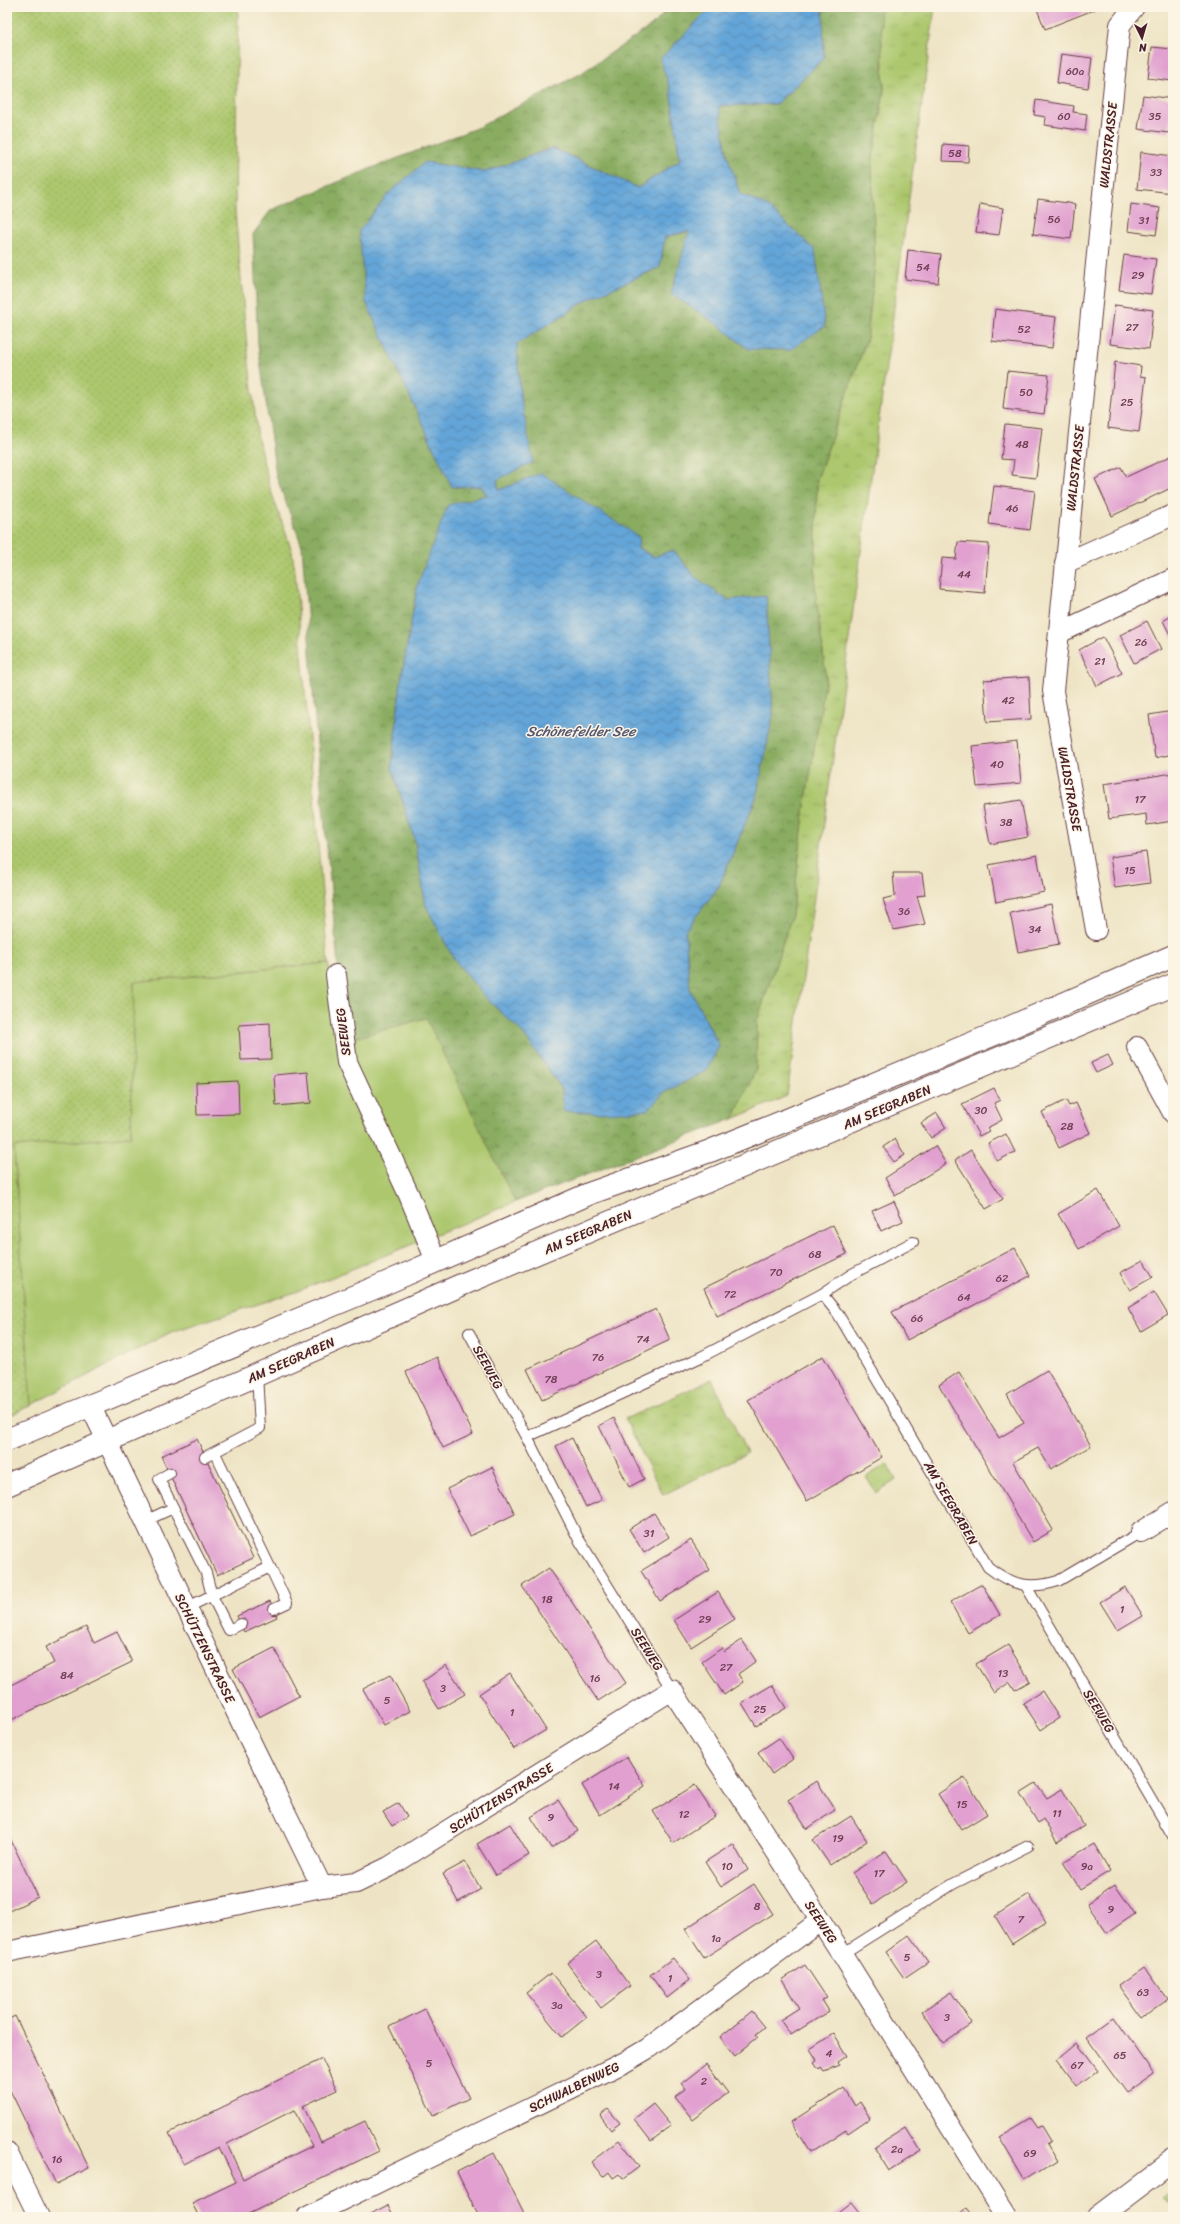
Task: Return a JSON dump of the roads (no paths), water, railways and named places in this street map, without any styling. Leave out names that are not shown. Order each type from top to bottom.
[{"type":"main road","name":"AM SEEGRABEN","points":[[7,1440],[38,1426],[91,1407],[436,1262],[591,1193],[710,1151],[831,1102],[1173,956]]},
{"type":"main road","name":"AM SEEGRABEN","points":[[7,1485],[106,1440],[461,1285],[1173,985]]},
{"type":"main road","points":[[1100,2217],[1173,2161]]},
{"type":"street","name":"WALDSTRASSE","points":[[1096,930],[1053,691],[1061,632],[1065,563],[1120,25],[1134,7]]},
{"type":"street","points":[[1065,563],[1173,515]]},
{"type":"street","points":[[1061,632],[1173,580]]},
{"type":"street","name":"SEEWEG","points":[[336,975],[347,1062],[409,1195],[436,1262]]},
{"type":"street","points":[[1137,1047],[1173,1113]]},
{"type":"street","name":"SCHÜTZENSTRASSE","points":[[91,1407],[186,1608],[322,1887]]},
{"type":"street","points":[[1141,1532],[1173,1512]]},
{"type":"street","name":"SEEWEG","points":[[672,1690],[842,1954],[1008,2217]]},
{"type":"street","name":"SCHÜTZENSTRASSE","points":[[7,1952],[322,1887],[356,1883],[389,1867],[672,1690]]},
{"type":"street","name":"SCHWALBENWEG","points":[[307,2217],[625,2062],[648,2049],[820,1921]]},
{"type":"street","points":[[7,2152],[39,2217]]},
{"type":"lane","points":[[527,1437],[701,1357],[822,1294],[852,1274],[913,1242]]},
{"type":"lane","name":"AM SEEGRABEN","points":[[822,1294],[842,1320],[988,1567],[1000,1576],[1026,1586],[1043,1586],[1058,1581],[1141,1532]]},
{"type":"lane","name":"SEEWEG","points":[[469,1333],[527,1437],[578,1538],[672,1690]]},
{"type":"lane","points":[[206,1457],[260,1428],[257,1374]]},
{"type":"lane","points":[[215,1453],[287,1603],[274,1609]]},
{"type":"lane","points":[[170,1474],[159,1479],[206,1573],[212,1596],[229,1630],[241,1624]]},
{"type":"lane","points":[[145,1521],[173,1508]]},
{"type":"lane","points":[[186,1608],[270,1567]]},
{"type":"lane","name":"SEEWEG","points":[[1026,1586],[1173,1836]]},
{"type":"lane","name":"SEEWEG","points":[[842,1954],[953,1884],[1028,1846]]},
{"type":"water","name":"Schönefelder See","points":[[711,7],[823,7],[824,58],[776,104],[719,106],[727,154],[740,194],[767,206],[815,250],[825,326],[790,350],[748,349],[720,326],[671,294],[689,231],[665,237],[660,267],[589,299],[517,344],[520,394],[533,462],[497,480],[499,490],[541,473],[639,537],[638,548],[654,557],[673,550],[695,577],[727,600],[766,596],[773,715],[756,798],[719,886],[685,931],[690,989],[719,1046],[706,1071],[663,1093],[648,1110],[606,1113],[563,1111],[562,1089],[522,1032],[486,998],[454,959],[426,906],[415,841],[392,767],[401,680],[418,583],[448,505],[487,495],[481,486],[452,487],[366,302],[359,231],[389,193],[425,162],[485,172],[553,148],[638,188],[680,160],[670,88],[660,59]]}]
